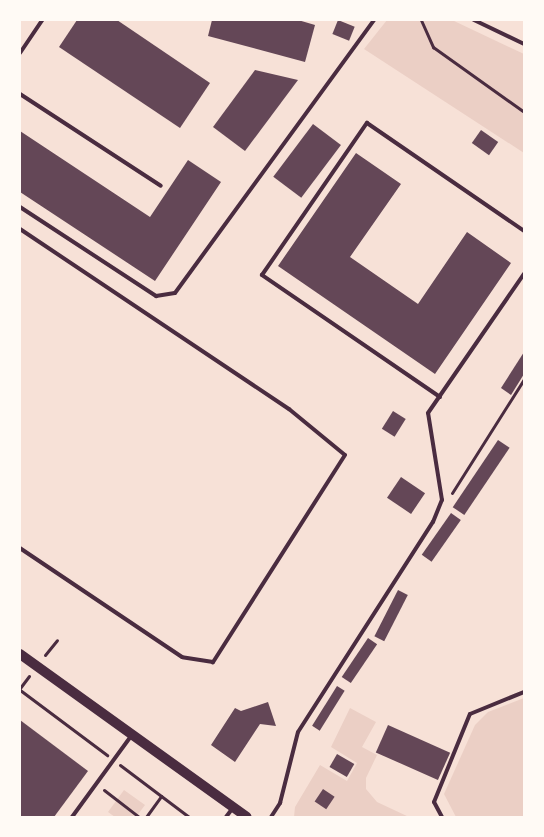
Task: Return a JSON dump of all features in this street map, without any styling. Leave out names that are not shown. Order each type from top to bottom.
[{"type":"main road","points":[[20,654],[247,817]]},
{"type":"lane","points":[[20,53],[42,20]]},
{"type":"lane","points":[[20,207],[156,296],[174,293],[374,20]]},
{"type":"lane","points":[[474,20],[524,44]]},
{"type":"lane","points":[[20,94],[161,186]]},
{"type":"lane","points":[[440,397],[262,275],[367,123],[524,231]]},
{"type":"lane","points":[[20,229],[289,409],[345,456],[213,662],[182,657],[20,548]]},
{"type":"lane","points":[[272,817],[298,732],[433,522],[442,500],[428,413],[524,274]]},
{"type":"lane","points":[[442,817],[434,802],[470,714],[524,692]]},
{"type":"lane","points":[[72,817],[132,734]]},
{"type":"lane","points":[[226,817],[233,807]]},
{"type":"path","points":[[421,20],[433,47],[524,112]]},
{"type":"path","points":[[95,784],[140,817]]},
{"type":"path","points":[[146,817],[161,796]]},
{"type":"shaded area","points":[[387,20],[452,20],[524,54],[524,153],[364,49]]},
{"type":"shaded area","points":[[524,698],[524,817],[456,817],[444,794],[475,725],[488,712]]},
{"type":"shaded area","points":[[350,708],[376,722],[362,747],[377,755],[366,778],[366,789],[377,802],[409,817],[294,817],[295,807],[320,765],[347,781],[357,763],[331,747]]},
{"type":"shaded area","points":[[124,790],[145,805],[136,817],[115,817],[108,812]]},
{"type":"building","points":[[77,20],[117,20],[210,83],[180,128],[59,47]]},
{"type":"building","points":[[212,20],[298,20],[315,25],[305,62],[208,36]]},
{"type":"building","points":[[338,20],[355,27],[349,41],[332,34]]},
{"type":"building","points":[[255,70],[298,80],[245,151],[213,127]]},
{"type":"building","points":[[313,124],[341,145],[301,198],[273,177]]},
{"type":"building","points":[[481,130],[498,142],[489,155],[472,143]]},
{"type":"building","points":[[20,131],[150,217],[188,160],[221,182],[155,281],[20,192]]},
{"type":"building","points":[[356,153],[401,184],[350,257],[418,304],[467,232],[511,263],[435,374],[278,266]]},
{"type":"building","points":[[524,352],[524,374],[511,395],[501,388]]},
{"type":"building","points":[[393,411],[406,419],[395,437],[382,429]]},
{"type":"building","points":[[498,440],[510,448],[464,515],[453,507]]},
{"type":"building","points":[[401,477],[425,493],[411,514],[387,498]]},
{"type":"building","points":[[451,513],[461,520],[432,562],[422,555]]},
{"type":"building","points":[[398,590],[408,595],[384,641],[374,636]]},
{"type":"building","points":[[368,638],[377,644],[351,683],[342,677]]},
{"type":"building","points":[[337,686],[345,691],[320,731],[312,726]]},
{"type":"building","points":[[268,702],[276,726],[260,724],[235,762],[211,745],[235,708],[241,711]]},
{"type":"building","points":[[20,720],[88,771],[54,817],[20,817]]},
{"type":"building","points":[[388,725],[450,753],[438,780],[376,752]]},
{"type":"building","points":[[337,754],[354,764],[347,777],[330,767]]},
{"type":"building","points":[[323,789],[335,797],[326,809],[315,801]]}]
